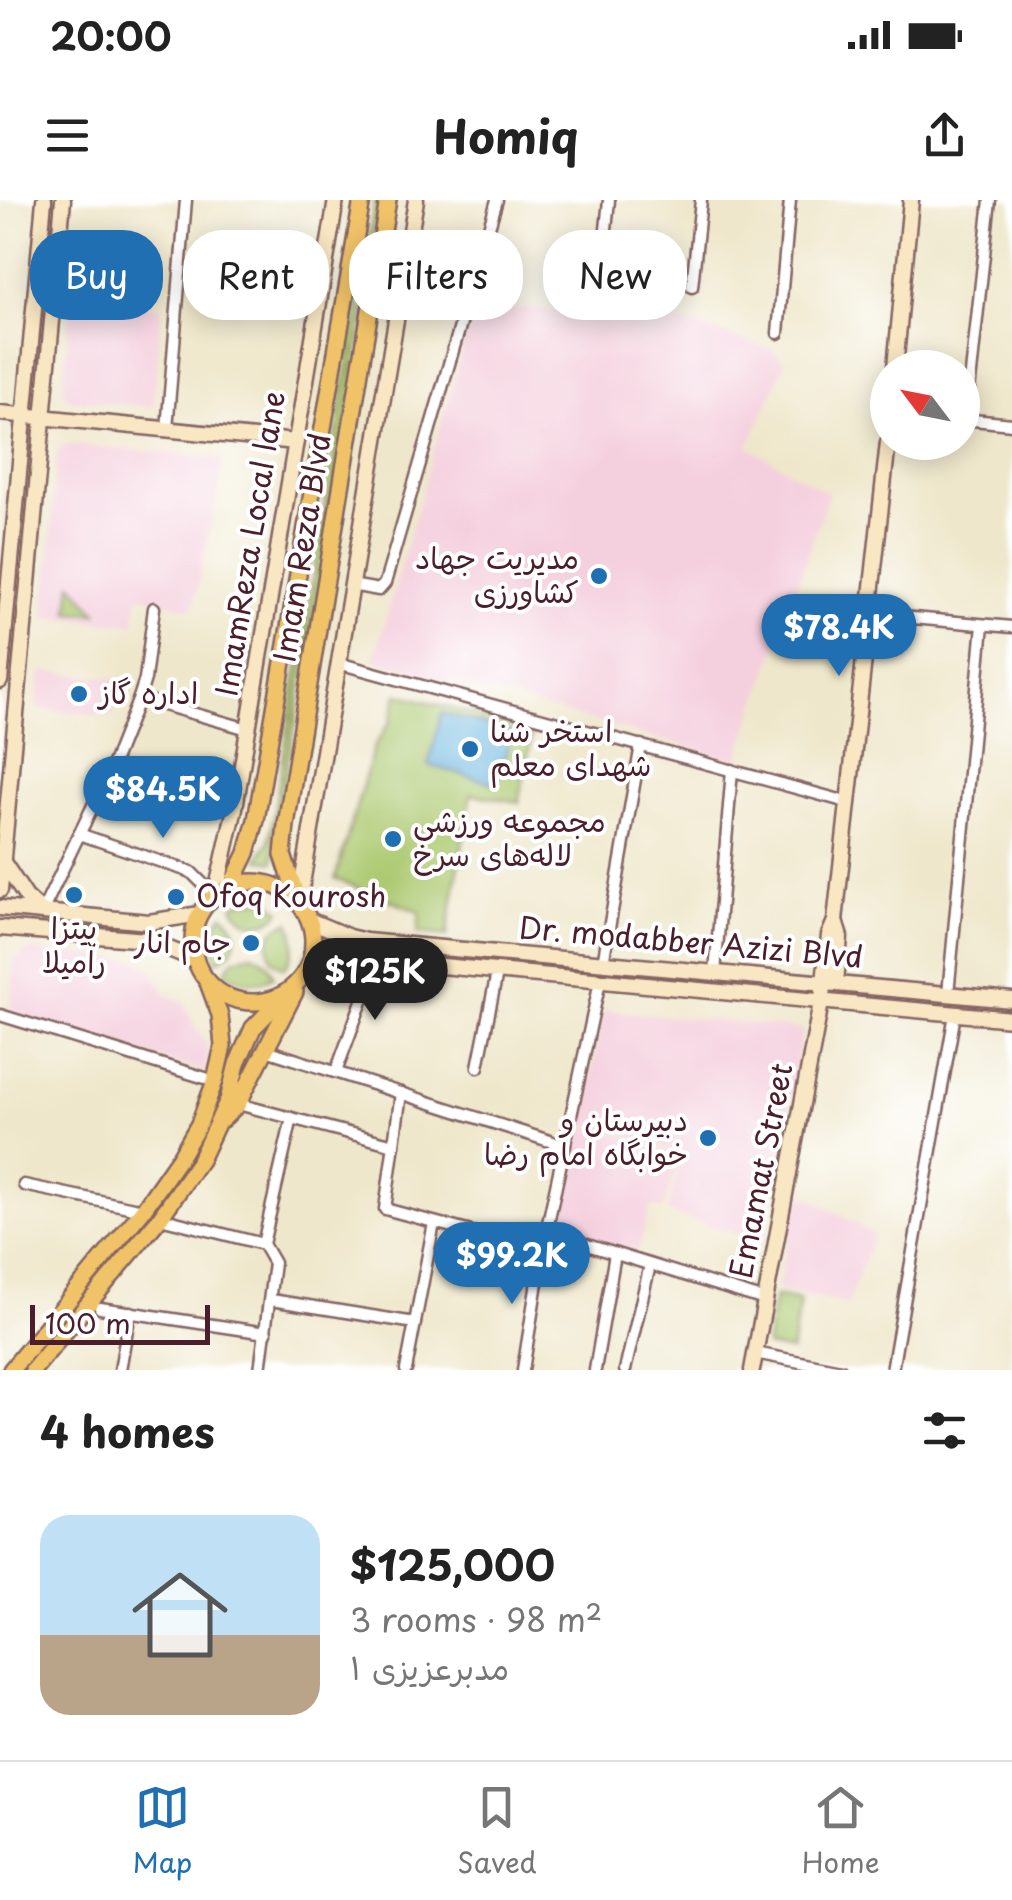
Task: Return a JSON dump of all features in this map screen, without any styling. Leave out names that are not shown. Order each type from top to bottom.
[{"type":"main road","points":[[0,681],[44,200]]},
{"type":"main road","points":[[0,890],[63,200]]},
{"type":"main road","name":"ImamReza Local lane","points":[[214,896],[235,808],[336,200]]},
{"type":"main road","name":"Imam Reza Blvd","points":[[230,886],[247,852],[256,820],[362,200]]},
{"type":"main road","name":"Imam Reza Blvd","points":[[299,902],[283,855],[286,825],[388,200]]},
{"type":"main road","points":[[299,902],[416,200]]},
{"type":"main road","points":[[897,350],[911,200]]},
{"type":"main road","points":[[0,413],[296,442]]},
{"type":"main road","points":[[847,802],[886,460]]},
{"type":"main road","name":"Emamat Street","points":[[752,1370],[821,1002],[830,983],[840,937],[835,921],[847,802]]},
{"type":"main road","points":[[3,860],[26,897],[42,912]]},
{"type":"main road","points":[[11,1370],[143,1210],[180,1158],[198,1124],[224,1046],[220,1015],[196,960],[194,929],[214,896],[230,886],[268,883],[299,902],[310,920],[312,953],[238,1104],[217,1126]]},
{"type":"main road","points":[[0,908],[149,922],[200,914]]},
{"type":"main road","name":"Dr. modabber Azizi Blvd","points":[[310,920],[366,941],[1012,1000]]},
{"type":"main road","points":[[0,928],[146,940],[196,960]]},
{"type":"main road","name":"Dr. modabber Azizi Blvd","points":[[300,977],[344,962],[377,960],[1012,1020]]},
{"type":"main road","points":[[207,980],[221,993],[257,1002],[276,998],[300,977]]},
{"type":"main road","points":[[34,1370],[160,1218],[200,1160],[228,1100],[237,1064],[253,1028],[300,977]]},
{"type":"street","points":[[167,429],[186,200]]},
{"type":"street","points":[[351,585],[378,590],[385,582],[497,200]]},
{"type":"street","points":[[606,230],[609,200]]},
{"type":"street","points":[[692,287],[701,200]]},
{"type":"street","points":[[778,333],[790,200]]},
{"type":"street","points":[[972,350],[990,200]]},
{"type":"street","points":[[980,421],[1012,424]]},
{"type":"street","points":[[42,912],[111,768],[139,698],[154,608]]},
{"type":"street","points":[[869,614],[1012,627]]},
{"type":"street","points":[[948,994],[983,625]]},
{"type":"street","points":[[338,663],[847,802]]},
{"type":"street","points":[[139,698],[248,729]]},
{"type":"street","points":[[602,963],[641,746]]},
{"type":"street","points":[[111,768],[235,808]]},
{"type":"street","points":[[715,972],[732,770]]},
{"type":"street","points":[[80,834],[191,872],[214,896]]},
{"type":"street","points":[[336,1072],[377,960]]},
{"type":"street","points":[[478,1067],[497,972]]},
{"type":"street","points":[[523,1370],[542,1251],[600,981]]},
{"type":"street","points":[[892,1370],[955,1014]]},
{"type":"street","points":[[0,1015],[215,1081]]},
{"type":"street","points":[[266,1050],[565,1146]]},
{"type":"street","points":[[401,1093],[385,1210],[542,1251]]},
{"type":"street","points":[[238,1104],[394,1146]]},
{"type":"street","points":[[260,1370],[274,1263],[263,1244],[292,1118]]},
{"type":"street","points":[[24,1185],[143,1210]]},
{"type":"street","points":[[160,1218],[263,1244]]},
{"type":"street","points":[[406,1370],[434,1223]]},
{"type":"street","points":[[546,1232],[765,1300]]},
{"type":"street","points":[[595,1370],[615,1254]]},
{"type":"street","points":[[625,1370],[650,1264]]},
{"type":"street","points":[[271,1300],[415,1323]]},
{"type":"street","points":[[100,1308],[266,1333]]},
{"type":"street","points":[[120,1370],[130,1312]]},
{"type":"street","points":[[755,1354],[841,1370]]},
{"type":"shaded area","name":"مدیریت جهاد کشاورزی","points":[[523,308],[543,309],[543,320],[670,320],[772,350],[785,363],[748,447],[829,493],[737,761],[374,660],[471,320],[523,320]]},
{"type":"shaded area","points":[[69,320],[161,320],[153,407],[69,399],[63,391]]},
{"type":"shaded area","points":[[66,444],[224,459],[193,609],[138,595],[135,624],[45,617],[57,450]]},
{"type":"shaded area","name":"اداره گاز","points":[[41,671],[125,680],[113,716],[37,708]]},
{"type":"shaded area","points":[[30,950],[137,960],[149,967],[168,997],[183,1000],[205,1041],[205,1072],[10,1014],[15,960]]},
{"type":"shaded area","name":"دبیرستان و خوابگاه امام رضا","points":[[603,1010],[803,1029],[764,1242],[667,1212],[683,1153],[583,1123]]},
{"type":"shaded area","points":[[581,1125],[680,1155],[663,1209],[651,1206],[638,1252],[566,1230],[562,1223]]},
{"type":"shaded area","points":[[798,1191],[874,1234],[848,1304],[777,1290]]},
{"type":"green space","points":[[375,200],[381,200],[376,230],[370,230]]},
{"type":"green space","points":[[355,320],[362,320],[274,862],[258,859],[272,826]]},
{"type":"green space","points":[[72,583],[97,613],[69,612]]},
{"type":"green space","points":[[398,694],[533,730],[519,802],[471,794],[447,936],[418,933],[420,912],[335,879],[374,747],[391,721]]},
{"type":"green space","points":[[257,900],[281,911],[269,921],[256,924],[243,919],[233,906]]},
{"type":"green space","points":[[223,914],[233,926],[236,939],[230,952],[217,961],[213,937]]},
{"type":"green space","points":[[290,922],[294,946],[284,968],[272,960],[269,941],[273,931]]},
{"type":"green space","points":[[251,954],[265,962],[273,977],[249,982],[225,971],[234,959]]},
{"type":"green space","points":[[775,1296],[800,1301],[791,1351],[766,1346]]},
{"type":"water","name":"استخر شنا شهدای معلم","points":[[442,713],[512,732],[497,784],[428,765]]},
{"type":"place","name":"مدیریت جهاد کشاورزی","points":[[599,576]]},
{"type":"place","name":"اداره گاز","points":[[79,694]]},
{"type":"place","name":"استخر شنا شهدای معلم","points":[[470,749]]},
{"type":"place","name":"مجموعه‌ ورزشی لاله‌های سرخ","points":[[393,839]]},
{"type":"place","name":"پیتزا رامیلا","points":[[74,895]]},
{"type":"place","name":"Ofoq Kourosh","points":[[176,897]]},
{"type":"place","name":"جام انار","points":[[251,943]]},
{"type":"place","name":"دبیرستان و خوابگاه امام رضا","points":[[708,1138]]}]
